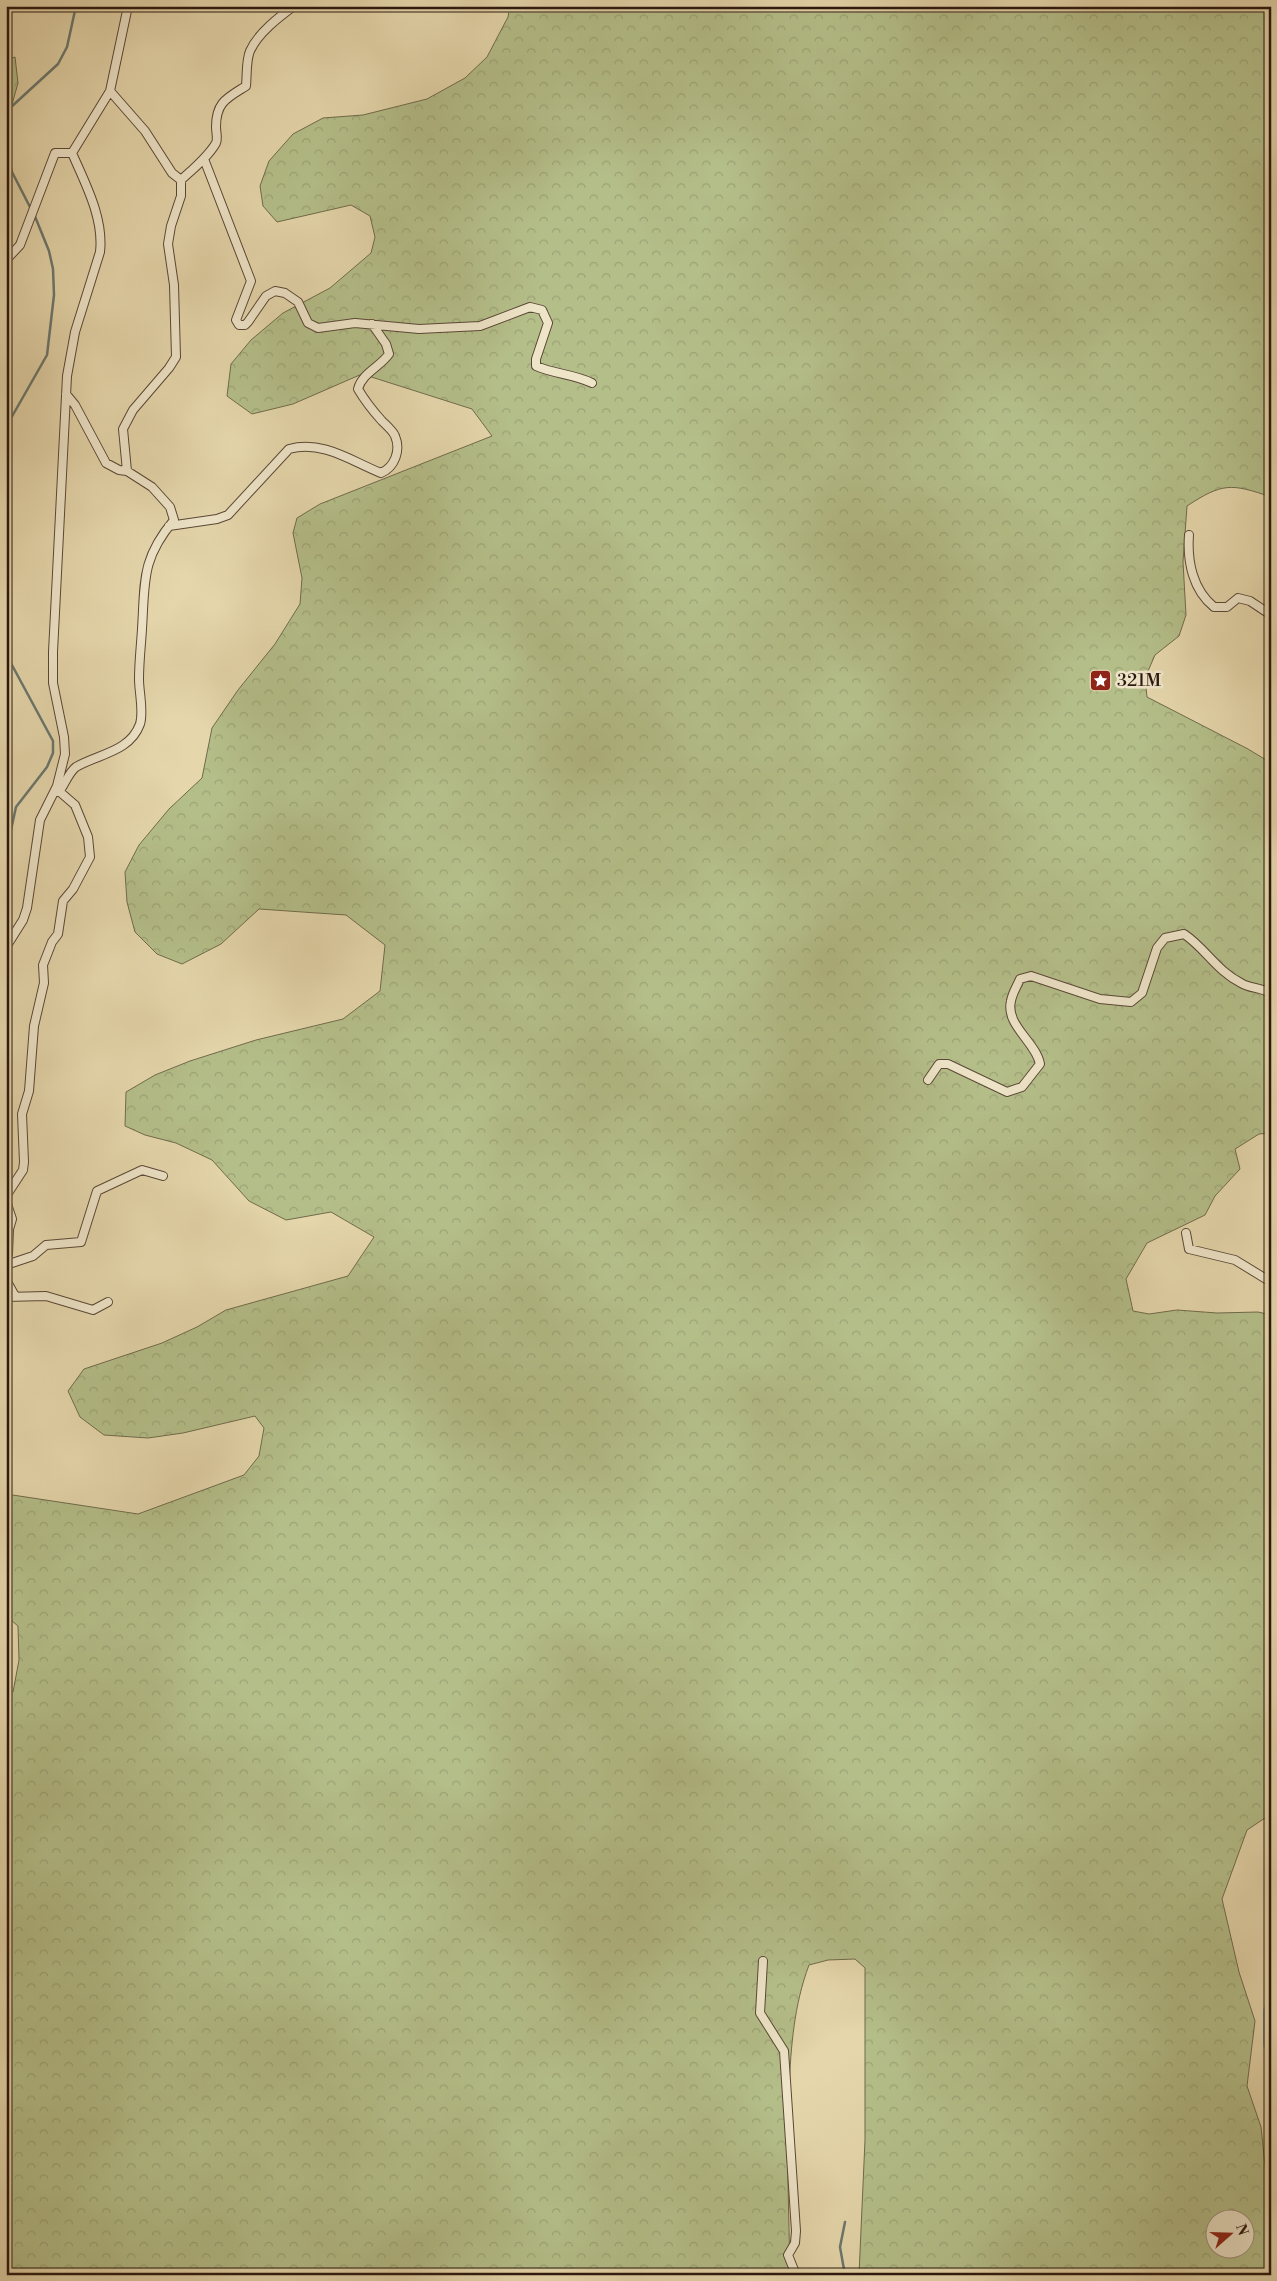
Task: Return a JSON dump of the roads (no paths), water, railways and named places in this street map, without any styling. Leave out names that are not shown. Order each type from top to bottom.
[{"type":"street","points":[[72,153],[110,91],[128,6]]},
{"type":"street","points":[[181,180],[204,159],[217,142],[216,125],[220,106],[225,99],[246,86],[249,53],[254,44],[279,18],[294,6]]},
{"type":"street","points":[[110,91],[145,131],[172,174],[181,180]]},
{"type":"street","points":[[6,260],[20,246],[55,153],[72,153]]},
{"type":"street","points":[[6,947],[23,920],[27,908],[40,820],[55,789],[65,754],[64,737],[53,683],[53,652],[66,394],[71,350],[100,252],[102,239],[88,189],[72,153]]},
{"type":"street","points":[[204,159],[251,281],[236,320],[239,325],[245,325],[266,296],[275,291],[285,293],[298,302],[308,323],[318,328],[355,323],[419,329],[480,326],[530,307],[542,310],[548,323],[536,359],[536,366],[546,370],[577,375],[592,383]]},
{"type":"street","points":[[127,472],[124,429],[133,410],[176,357],[174,285],[168,244],[171,226],[182,196],[181,180]]},
{"type":"street","points":[[168,526],[207,521],[228,515],[289,449],[303,446],[318,447],[349,457],[381,473],[388,470],[394,462],[397,449],[395,436],[358,389],[360,380],[383,363],[389,354],[386,344],[372,324]]},
{"type":"street","points":[[55,789],[62,789],[75,768],[123,745],[132,738],[140,726],[142,710],[139,698],[139,674],[146,571],[154,545],[174,520],[170,507],[152,487],[127,472],[106,463],[75,405],[66,394]]},
{"type":"street","points":[[1189,536],[1188,554],[1196,585],[1205,600],[1214,608],[1227,607],[1238,598],[1250,601],[1271,615]]},
{"type":"street","points":[[6,1196],[23,1170],[22,1114],[29,1091],[34,1026],[44,982],[43,965],[52,942],[58,934],[63,900],[73,889],[90,857],[86,830],[75,805],[55,789]]},
{"type":"street","points":[[928,1080],[939,1064],[948,1064],[1008,1092],[1022,1087],[1040,1064],[1038,1056],[1012,1018],[1010,1002],[1020,979],[1031,976],[1100,999],[1131,1002],[1142,993],[1158,948],[1166,938],[1184,934],[1198,943],[1218,968],[1242,984],[1266,990],[1271,994]]},
{"type":"street","points":[[6,1265],[33,1256],[46,1245],[81,1242],[97,1190],[142,1170],[163,1176]]},
{"type":"street","points":[[6,1201],[12,1219],[6,1259]]},
{"type":"street","points":[[1186,1233],[1188,1249],[1235,1260],[1271,1282]]},
{"type":"street","points":[[6,1280],[10,1297],[46,1296],[92,1310],[108,1302]]},
{"type":"street","points":[[763,1961],[760,2013],[784,2051],[796,2231],[795,2243],[788,2256],[796,2275]]},
{"type":"waterway","points":[[6,115],[10,108],[58,64],[67,47],[76,6]]},
{"type":"waterway","points":[[6,153],[12,172],[31,209]]},
{"type":"waterway","points":[[6,427],[47,355],[54,295],[53,269],[49,251],[34,214]]},
{"type":"waterway","points":[[6,654],[53,741],[53,753],[47,767],[16,807],[6,853]]},
{"type":"waterway","points":[[6,889],[6,906]]},
{"type":"waterway","points":[[1271,2011],[1271,2044]]},
{"type":"waterway","points":[[845,2222],[840,2247],[845,2275]]},
{"type":"place","name":"321M","points":[[1101,680]]}]
